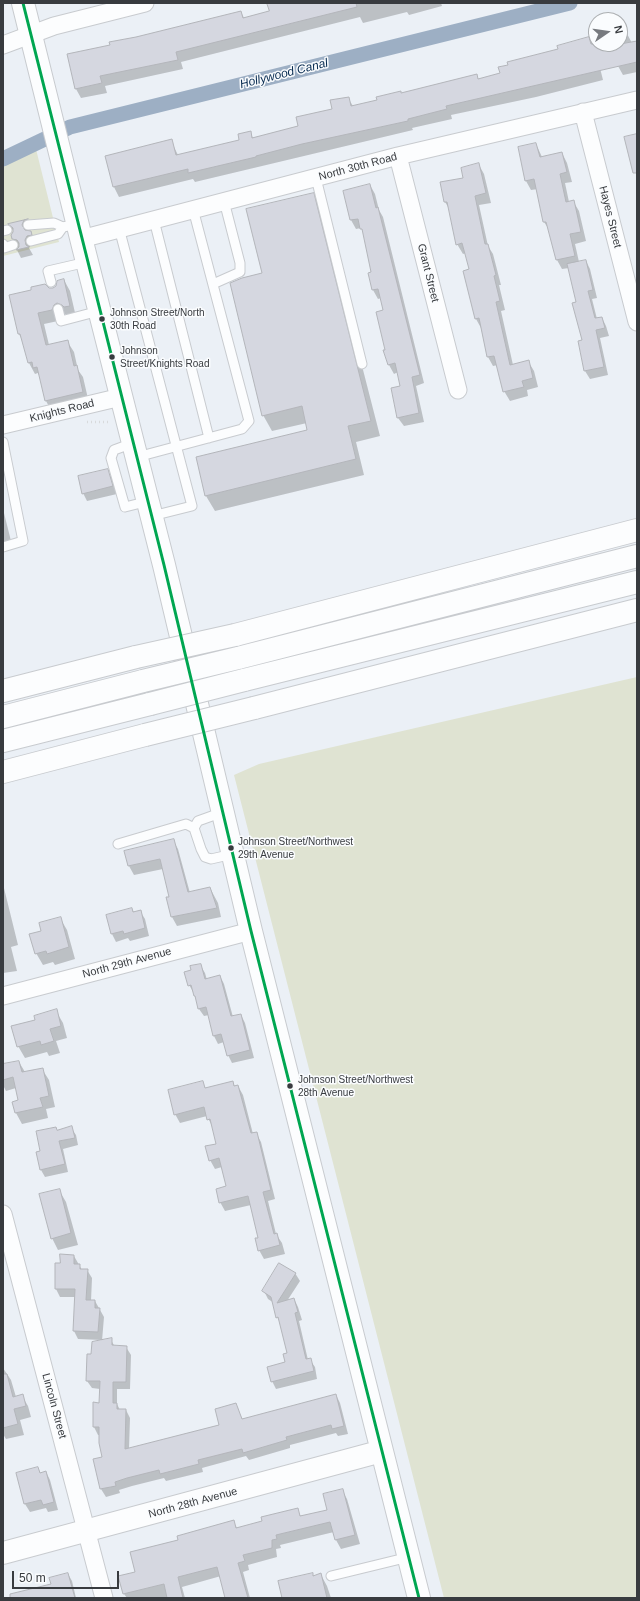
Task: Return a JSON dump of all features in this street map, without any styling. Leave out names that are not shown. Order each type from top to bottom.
[{"type":"main road","points":[[23,3],[60,153],[74,230],[87,262],[121,397],[130,449],[150,509],[251,931],[419,1598]]},
{"type":"main road","points":[[3,691],[136,657],[235,635],[637,530]]},
{"type":"main road","points":[[3,718],[637,556]]},
{"type":"main road","points":[[3,741],[637,582]]},
{"type":"main road","points":[[3,772],[637,610]]},
{"type":"main road","name":"North 28th Avenue","points":[[3,1553],[87,1532],[382,1451]]},
{"type":"street","points":[[3,45],[54,26],[145,3]]},
{"type":"street","name":"North 30th Road","points":[[74,230],[119,228],[154,220],[398,156],[637,100]]},
{"type":"street","name":"Hayes Street","points":[[584,112],[637,322]]},
{"type":"street","name":"Grant Street","points":[[398,156],[458,390]]},
{"type":"street","name":"Knights Road","points":[[3,425],[121,397]]},
{"type":"street","name":"North 29th Avenue","points":[[3,996],[251,931]]},
{"type":"street","name":"Lincoln Street","points":[[3,1214],[104,1598]]},
{"type":"lane","points":[[316,178],[362,364]]},
{"type":"lane","points":[[213,284],[240,272],[240,263],[224,201]]},
{"type":"lane","points":[[130,449],[176,447],[242,429],[249,421],[193,210]]},
{"type":"lane","points":[[154,220],[210,438]]},
{"type":"lane","points":[[28,225],[54,222],[74,230]]},
{"type":"lane","points":[[119,228],[192,506],[150,509]]},
{"type":"lane","points":[[31,241],[74,230]]},
{"type":"lane","points":[[3,244],[4,248],[13,245]]},
{"type":"lane","points":[[51,282],[48,271],[87,262]]},
{"type":"lane","points":[[58,309],[61,321],[99,311]]},
{"type":"lane","points":[[3,442],[4,457],[23,541],[3,547]]},
{"type":"lane","points":[[194,828],[198,822],[223,812]]},
{"type":"lane","points":[[118,844],[186,824],[194,828],[205,857],[211,859],[233,854]]},
{"type":"lane","points":[[331,1576],[409,1556]]},
{"type":"path","points":[[81,423],[110,422],[130,449]]},
{"type":"green space","points":[[34,141],[59,242],[3,256],[3,162],[20,148]]},
{"type":"green space","points":[[637,677],[637,1598],[444,1598],[234,775],[259,764]]},
{"type":"building","points":[[267,3],[356,3],[357,7],[176,52],[178,60],[100,76],[102,83],[75,89],[67,54],[110,45],[109,42],[136,37],[241,11],[243,18],[269,11]]},
{"type":"building","points":[[588,37],[588,52],[628,52],[628,43],[637,41],[637,62],[446,106],[447,109],[408,119],[408,121],[302,144],[256,157],[188,173],[188,169],[113,187],[105,156],[172,139],[176,155],[239,140],[238,134],[251,131],[252,138],[298,126],[296,117],[332,109],[330,100],[349,97],[351,106],[377,100],[376,97],[401,91],[401,93],[477,74],[478,79],[500,73],[498,67],[508,65],[507,62],[558,49],[557,46]]},
{"type":"building","points":[[637,134],[637,173],[633,173],[624,137]]},
{"type":"building","points":[[536,143],[540,157],[562,152],[567,172],[560,174],[566,202],[574,200],[581,232],[570,234],[575,256],[556,260],[546,222],[543,222],[534,179],[525,181],[518,147]]},
{"type":"building","points":[[479,163],[486,193],[475,196],[485,244],[488,244],[496,275],[494,276],[500,301],[496,302],[510,365],[529,360],[533,378],[522,381],[524,387],[503,392],[494,356],[487,357],[479,318],[475,319],[463,271],[469,269],[462,243],[456,245],[447,202],[444,202],[440,182],[463,178],[461,168]]},
{"type":"building","points":[[370,184],[376,208],[378,207],[420,375],[412,377],[419,413],[397,418],[391,388],[400,386],[395,363],[388,365],[383,350],[385,350],[376,312],[383,310],[378,289],[372,290],[368,273],[371,272],[362,229],[360,229],[358,219],[350,220],[343,191]]},
{"type":"building","points":[[314,193],[371,421],[348,426],[356,459],[205,496],[196,457],[307,430],[302,406],[262,416],[230,283],[262,273],[246,209]]},
{"type":"building","points":[[24,220],[22,225],[25,230],[31,231],[32,235],[27,236],[25,240],[26,245],[29,247],[16,250],[19,247],[19,243],[17,240],[12,239],[11,235],[13,228],[8,224]]},
{"type":"building","points":[[586,260],[593,290],[588,291],[595,318],[602,317],[605,328],[596,330],[604,367],[584,371],[578,341],[582,340],[572,303],[576,302],[567,264]]},
{"type":"building","points":[[64,279],[70,306],[64,307],[57,303],[54,305],[52,310],[38,313],[46,345],[68,340],[74,366],[77,365],[83,392],[45,401],[37,367],[33,368],[32,362],[28,363],[20,334],[18,334],[9,295],[31,290],[31,287],[45,284],[49,288],[53,288],[56,286],[57,281]]},
{"type":"building","points":[[108,469],[113,486],[82,494],[78,476]]},
{"type":"building","points":[[174,839],[188,892],[210,887],[217,908],[171,917],[166,897],[169,897],[160,859],[128,866],[124,851]]},
{"type":"building","points":[[132,908],[133,912],[141,910],[145,928],[124,934],[123,931],[111,934],[106,915]]},
{"type":"building","points":[[61,917],[69,947],[47,954],[46,951],[35,954],[29,934],[41,931],[39,923]]},
{"type":"building","points":[[201,964],[205,979],[220,975],[231,1016],[241,1014],[250,1050],[227,1056],[221,1034],[213,1036],[206,1007],[198,1009],[191,985],[188,986],[184,972],[191,970],[190,966]]},
{"type":"building","points":[[57,1009],[61,1026],[50,1029],[54,1041],[41,1045],[40,1041],[17,1047],[11,1026],[35,1020],[34,1016]]},
{"type":"building","points":[[19,1061],[22,1072],[43,1068],[49,1096],[40,1098],[43,1107],[15,1113],[12,1102],[18,1100],[13,1077],[3,1080],[3,1064]]},
{"type":"building","points":[[203,1081],[205,1088],[233,1081],[234,1086],[238,1085],[251,1133],[257,1132],[271,1190],[263,1192],[274,1234],[277,1233],[280,1245],[258,1251],[255,1238],[258,1238],[248,1196],[219,1203],[216,1189],[226,1186],[219,1158],[209,1161],[205,1146],[216,1144],[210,1119],[207,1120],[204,1107],[174,1115],[168,1090]]},
{"type":"building","points":[[72,1126],[75,1138],[59,1141],[65,1164],[40,1170],[36,1152],[40,1151],[36,1131],[56,1127],[57,1130]]},
{"type":"building","points":[[60,1189],[71,1233],[51,1239],[39,1194]]},
{"type":"building","points":[[60,1254],[74,1255],[74,1264],[80,1264],[80,1269],[88,1269],[86,1300],[95,1300],[95,1308],[100,1308],[98,1332],[73,1331],[75,1289],[55,1289],[55,1263],[60,1263]]},
{"type":"building","points":[[279,1263],[296,1273],[277,1303],[294,1298],[298,1312],[295,1313],[306,1359],[311,1358],[314,1371],[271,1382],[267,1367],[285,1362],[283,1354],[287,1353],[278,1317],[276,1318],[271,1297],[262,1291]]},
{"type":"building","points":[[112,1338],[112,1345],[127,1346],[126,1382],[113,1382],[113,1403],[117,1403],[117,1409],[126,1409],[125,1449],[219,1425],[215,1409],[236,1403],[242,1419],[336,1394],[344,1426],[332,1429],[331,1425],[286,1437],[287,1440],[243,1453],[242,1449],[198,1460],[199,1464],[160,1474],[159,1470],[127,1478],[115,1482],[116,1486],[100,1489],[93,1459],[102,1457],[99,1443],[99,1427],[93,1427],[93,1402],[99,1403],[100,1381],[86,1381],[87,1354],[91,1354],[92,1342]]},
{"type":"building","points":[[3,1374],[7,1374],[13,1397],[23,1394],[26,1406],[14,1409],[18,1424],[3,1428]]},
{"type":"building","points":[[38,1467],[40,1473],[46,1471],[54,1502],[43,1505],[41,1500],[24,1504],[16,1473]]},
{"type":"building","points":[[343,1489],[355,1535],[335,1540],[330,1522],[276,1535],[277,1539],[272,1540],[272,1548],[243,1555],[245,1561],[238,1563],[248,1598],[225,1598],[217,1567],[178,1577],[183,1598],[167,1598],[164,1584],[123,1594],[118,1576],[135,1572],[130,1552],[178,1540],[177,1536],[234,1520],[236,1528],[262,1521],[261,1517],[298,1508],[300,1516],[327,1510],[323,1494]]},
{"type":"building","points":[[68,1573],[75,1598],[10,1598],[10,1594],[51,1584],[49,1578]]},
{"type":"building","points":[[313,1573],[313,1576],[321,1573],[327,1598],[282,1598],[278,1581]]},
{"type":"waterway","name":"Hollywood Canal","points":[[3,159],[70,127],[570,3]]},
{"type":"transit line","points":[[23,3],[164,565],[251,931],[419,1598]]},
{"type":"place","name":"Johnson Street/North 30th Road","points":[[102,319]]},
{"type":"place","name":"Johnson Street/Knights Road","points":[[112,357]]},
{"type":"place","name":"Johnson Street/Northwest 29th Avenue","points":[[231,848]]},
{"type":"place","name":"Johnson Street/Northwest 28th Avenue","points":[[290,1086]]}]
